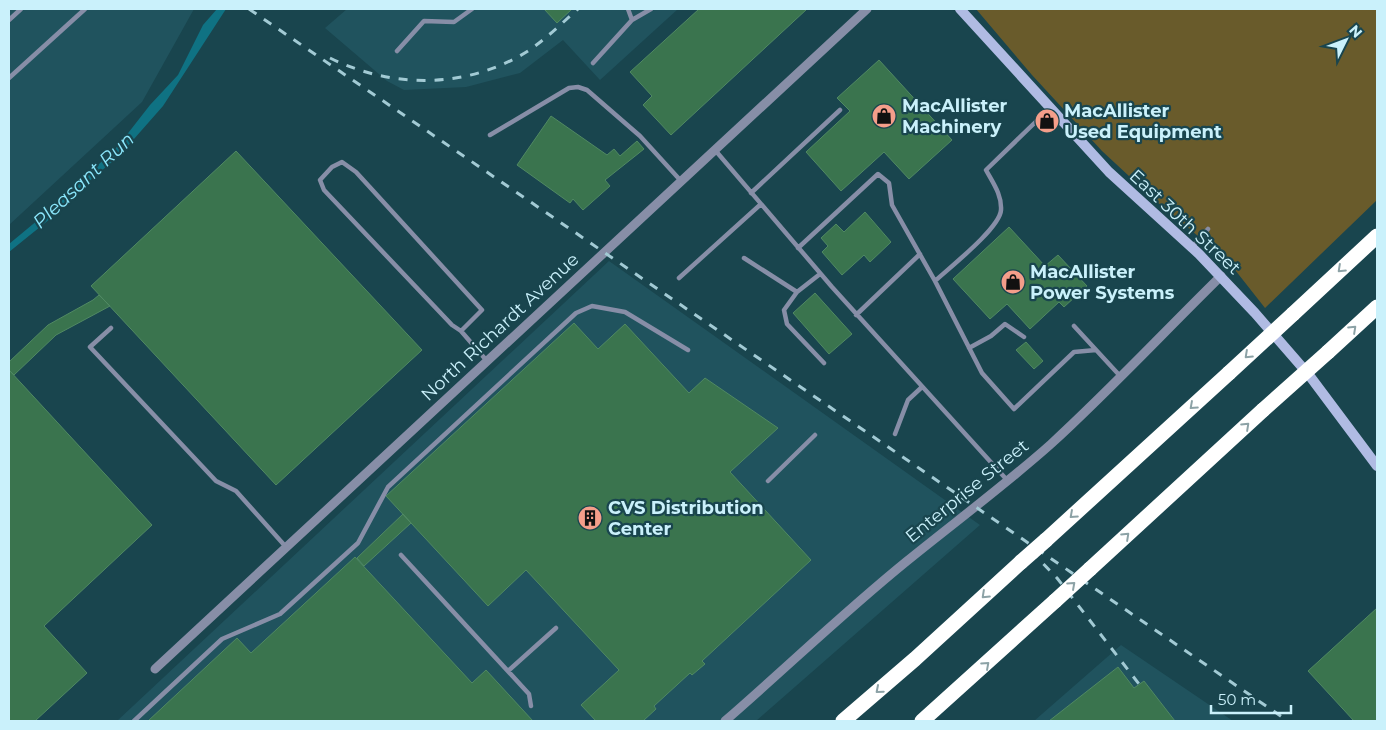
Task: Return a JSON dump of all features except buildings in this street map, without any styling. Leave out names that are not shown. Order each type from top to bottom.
[{"type":"highway","points":[[843,721],[915,659],[1377,236]]},
{"type":"highway","points":[[922,721],[1377,307]]},
{"type":"main road","name":"East 30th Street","points":[[960,9],[1126,188],[1192,247],[1221,276],[1297,361],[1377,466]]},
{"type":"street","name":"North Richardt Avenue","points":[[155,669],[867,9]]},
{"type":"street","name":"Enterprise Street","points":[[725,721],[906,561],[1008,481],[1122,378],[1170,326],[1221,276]]},
{"type":"lane","points":[[9,20],[21,9]]},
{"type":"lane","points":[[9,78],[84,9]]},
{"type":"lane","points":[[398,52],[424,21],[454,22],[472,9]]},
{"type":"lane","points":[[628,9],[632,20]]},
{"type":"lane","points":[[593,63],[632,20],[651,9]]},
{"type":"lane","points":[[490,135],[569,88],[578,87],[587,90],[640,136],[681,181]]},
{"type":"lane","points":[[934,281],[994,225],[1001,212],[999,193],[986,170],[1050,107]]},
{"type":"lane","points":[[751,193],[840,110]]},
{"type":"lane","points":[[715,150],[856,315],[1008,481]]},
{"type":"lane","points":[[461,332],[482,310],[356,172],[342,162],[332,167],[320,180],[324,190],[487,361]]},
{"type":"lane","points":[[798,248],[878,174],[889,183],[892,205],[920,254],[982,373],[1014,410],[1074,352],[1096,350]]},
{"type":"lane","points":[[679,278],[761,204]]},
{"type":"lane","points":[[1192,247],[1208,229]]},
{"type":"lane","points":[[856,315],[920,254]]},
{"type":"lane","points":[[744,258],[797,292]]},
{"type":"lane","points":[[820,274],[797,292],[784,310],[788,324],[824,363]]},
{"type":"lane","points":[[134,721],[222,639],[280,614],[358,543],[388,487],[576,313],[592,306],[625,312],[688,350]]},
{"type":"lane","points":[[969,348],[991,336],[1005,324],[1024,337]]},
{"type":"lane","points":[[1074,326],[1122,378]]},
{"type":"lane","points":[[111,328],[90,347],[216,481],[236,491],[286,547]]},
{"type":"lane","points":[[895,434],[908,400],[922,387]]},
{"type":"lane","points":[[768,481],[815,435]]},
{"type":"lane","points":[[401,555],[529,694],[532,706]]},
{"type":"lane","points":[[508,671],[556,628]]},
{"type":"shaded area","points":[[9,9],[194,9],[142,102],[9,225]]},
{"type":"shaded area","points":[[347,9],[678,9],[600,80],[563,40],[520,73],[466,87],[404,90],[387,81],[325,28]]},
{"type":"shaded area","points":[[976,9],[1377,9],[1377,200],[1265,308],[1228,261],[1157,202],[1102,151],[1032,75]]},
{"type":"shaded area","points":[[609,261],[980,525],[756,721],[117,721]]},
{"type":"shaded area","points":[[1121,645],[1233,721],[1034,721]]},
{"type":"water","name":"Pleasant Run","points":[[217,9],[226,9],[163,106],[119,156],[88,182],[61,210],[9,252],[9,244],[56,205],[118,146],[150,105],[178,75],[203,25]]},
{"type":"railway","points":[[249,9],[1288,721]]},
{"type":"railway","points":[[330,58],[354,68],[379,75],[404,79],[430,80],[455,78],[505,63],[528,51],[578,9]]},
{"type":"railway","points":[[1031,551],[1057,578],[1139,684]]},
{"type":"place","name":"MacAllister Machinery","points":[[884,116]]},
{"type":"place","name":"MacAllister Used Equipment","points":[[1047,121]]},
{"type":"place","name":"MacAllister Power Systems","points":[[1013,282]]},
{"type":"place","name":"CVS Distribution Center","points":[[590,518]]}]
